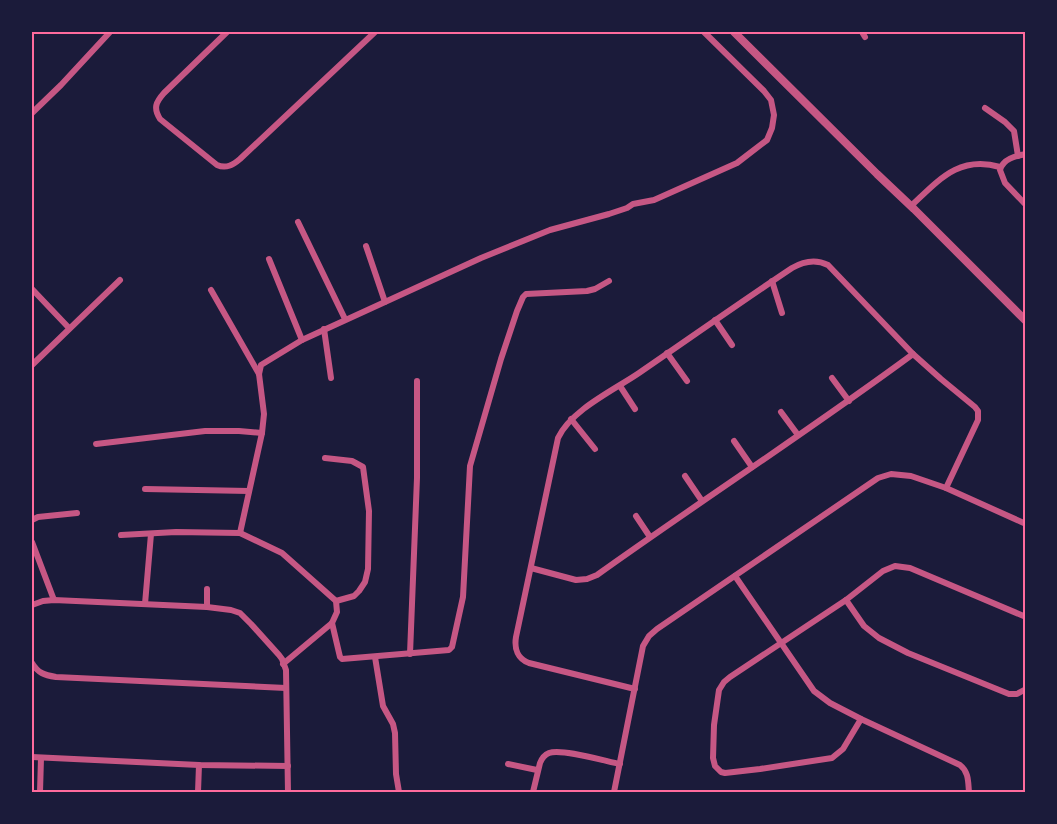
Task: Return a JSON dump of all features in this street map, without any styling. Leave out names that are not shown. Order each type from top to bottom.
[{"type":"street","points":[[32,113],[110,32]]},
{"type":"street","points":[[227,32],[164,93],[157,102],[156,108],[160,119],[220,167],[227,167],[240,159],[374,32]]},
{"type":"street","points":[[240,533],[262,433],[264,414],[259,374],[261,365],[324,329],[481,258],[550,230],[609,214],[633,204],[654,200],[737,163],[767,140],[774,115],[771,100],[704,32]]},
{"type":"street","points":[[734,32],[1026,321]]},
{"type":"street","points":[[985,108],[1014,131],[1022,155],[1006,161],[1000,167],[1000,173],[1005,183],[1026,205]]},
{"type":"street","points":[[911,206],[944,175],[957,168],[976,163],[1000,167]]},
{"type":"street","points":[[298,222],[345,320]]},
{"type":"street","points":[[366,246],[385,302]]},
{"type":"street","points":[[268,260],[302,340]]},
{"type":"street","points":[[635,689],[529,663],[521,659],[517,652],[515,642],[558,438],[562,429],[584,408],[620,386],[792,268],[804,262],[818,261],[828,265],[913,354],[978,411],[976,424],[946,488]]},
{"type":"street","points":[[32,365],[120,280]]},
{"type":"street","points":[[772,281],[782,313]]},
{"type":"street","points":[[332,623],[342,659],[449,650],[452,647],[463,597],[470,466],[501,359],[523,297],[532,293],[587,291],[609,282]]},
{"type":"street","points":[[32,290],[69,328]]},
{"type":"street","points":[[211,290],[259,374]]},
{"type":"street","points":[[715,320],[732,345]]},
{"type":"street","points":[[324,329],[331,378]]},
{"type":"street","points":[[667,353],[687,381]]},
{"type":"street","points":[[531,568],[576,580],[597,575],[849,401],[913,354]]},
{"type":"street","points":[[832,378],[849,401]]},
{"type":"street","points":[[410,654],[417,478],[417,381]]},
{"type":"street","points":[[620,386],[635,409]]},
{"type":"street","points":[[781,412],[798,435]]},
{"type":"street","points":[[571,419],[595,449]]},
{"type":"street","points":[[96,444],[205,431],[262,433]]},
{"type":"street","points":[[734,441],[752,467]]},
{"type":"street","points":[[325,458],[352,461],[363,467],[369,511],[368,569],[365,582],[354,596],[336,601]]},
{"type":"street","points":[[614,792],[643,646],[649,636],[868,485],[887,474],[912,476],[946,488],[1026,524]]},
{"type":"street","points":[[685,476],[702,501]]},
{"type":"street","points":[[145,489],[249,491]]},
{"type":"street","points":[[32,520],[39,517],[77,513]]},
{"type":"street","points":[[636,516],[650,537]]},
{"type":"street","points":[[121,535],[176,532],[240,533],[282,553],[336,601],[337,612],[332,623],[284,663]]},
{"type":"street","points":[[146,604],[151,534]]},
{"type":"street","points":[[32,542],[54,600]]},
{"type":"street","points":[[861,719],[843,749],[832,758],[725,773],[717,769],[713,763],[716,703],[721,686],[730,677],[846,600],[891,567],[910,568],[1026,617]]},
{"type":"street","points":[[735,576],[814,691],[830,703],[861,719],[960,765],[967,774],[969,792]]},
{"type":"street","points":[[207,589],[207,607]]},
{"type":"street","points":[[32,605],[54,600],[146,604],[207,607],[231,610],[243,615],[279,655],[286,670],[288,792]]},
{"type":"street","points":[[846,600],[868,631],[908,653],[1009,694],[1017,694],[1026,689]]},
{"type":"street","points":[[375,657],[383,706],[393,724],[395,733],[399,792]]},
{"type":"street","points":[[32,663],[45,675],[56,677],[286,688]]},
{"type":"street","points":[[533,792],[541,759],[548,753],[558,751],[620,764]]},
{"type":"street","points":[[32,757],[199,765],[288,766]]},
{"type":"street","points":[[40,792],[41,758]]},
{"type":"street","points":[[508,764],[537,770]]},
{"type":"street","points":[[198,792],[199,765]]}]
